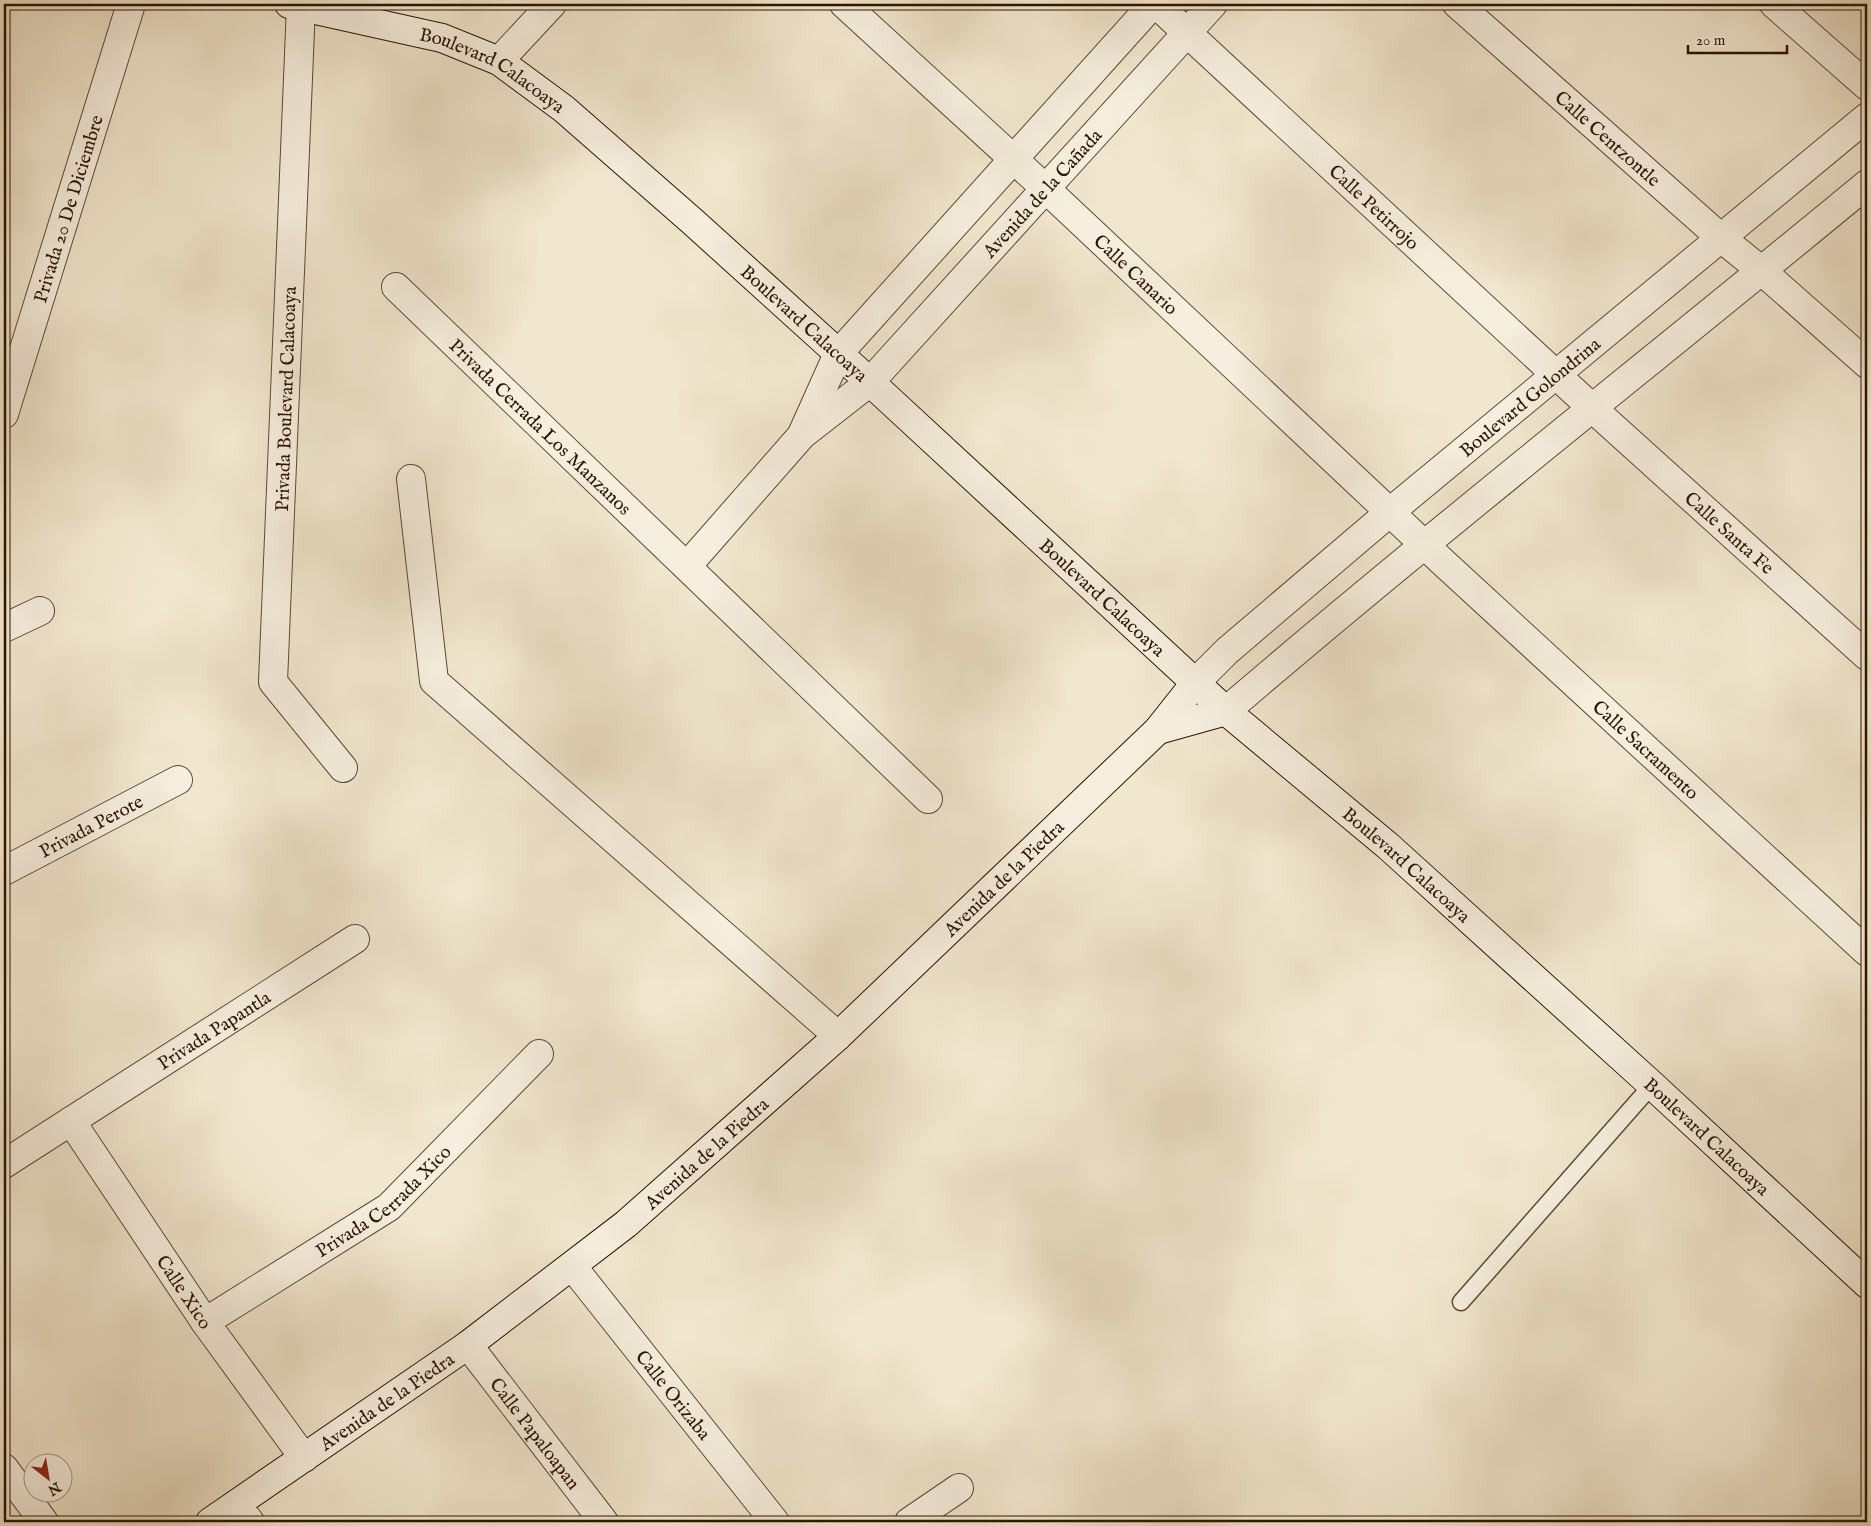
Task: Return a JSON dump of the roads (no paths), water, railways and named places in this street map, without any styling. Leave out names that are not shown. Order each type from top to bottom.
[{"type":"street","name":"Privada 20 De Diciembre","points":[[4,414],[131,4]]},
{"type":"street","points":[[499,62],[552,4]]},
{"type":"street","name":"Calle Canario","points":[[844,4],[1046,188],[1425,545]]},
{"type":"street","points":[[802,435],[838,354],[1155,4]]},
{"type":"street","name":"Calle Petirrojo","points":[[1155,4],[1188,32],[1592,408]]},
{"type":"street","name":"Avenida de la Cañada","points":[[870,382],[1213,4]]},
{"type":"street","name":"Calle Centzontle","points":[[1458,4],[1867,364]]},
{"type":"street","points":[[1774,4],[1867,86]]},
{"type":"street","name":"Boulevard Calacoaya","points":[[295,5],[442,38],[499,62],[564,108],[870,382],[1226,711],[1388,846],[1652,1085],[1867,1284]]},
{"type":"street","name":"Privada Boulevard Calacoaya","points":[[295,5],[273,682],[343,768]]},
{"type":"street","name":"Boulevard Golondrina","points":[[1196,682],[1227,650],[1390,512],[1867,117]]},
{"type":"street","points":[[1226,711],[1425,545],[1867,184]]},
{"type":"street","name":"Privada Cerrada Los Manzanos","points":[[396,287],[928,799]]},
{"type":"street","points":[[687,566],[802,435],[870,382]]},
{"type":"street","name":"Calle Santa Fe","points":[[1592,408],[1867,656]]},
{"type":"street","points":[[411,479],[434,681],[838,1036]]},
{"type":"street","name":"Calle Sacramento","points":[[1425,545],[1867,952]]},
{"type":"street","points":[[4,628],[40,611]]},
{"type":"street","name":"Avenida de la Piedra","points":[[210,1522],[242,1514],[304,1458],[468,1345],[626,1224],[838,1036],[1158,730],[1196,682]]},
{"type":"street","name":"Avenida de la Piedra","points":[[1158,730],[1226,711]]},
{"type":"street","name":"Privada Perote","points":[[4,871],[178,780]]},
{"type":"street","name":"Privada Papantla","points":[[4,1164],[355,939]]},
{"type":"street","name":"Privada Cerrada Xico","points":[[205,1322],[389,1206],[539,1054]]},
{"type":"street","name":"Calle Xico","points":[[71,1121],[205,1322],[304,1458]]},
{"type":"street","name":"Calle Orizaba","points":[[572,1266],[775,1522]]},
{"type":"street","name":"Calle Papaloapan","points":[[468,1345],[604,1522]]},
{"type":"street","points":[[4,1468],[44,1522]]},
{"type":"street","points":[[909,1522],[959,1488]]},
{"type":"lane","points":[[1461,1302],[1652,1085]]}]
